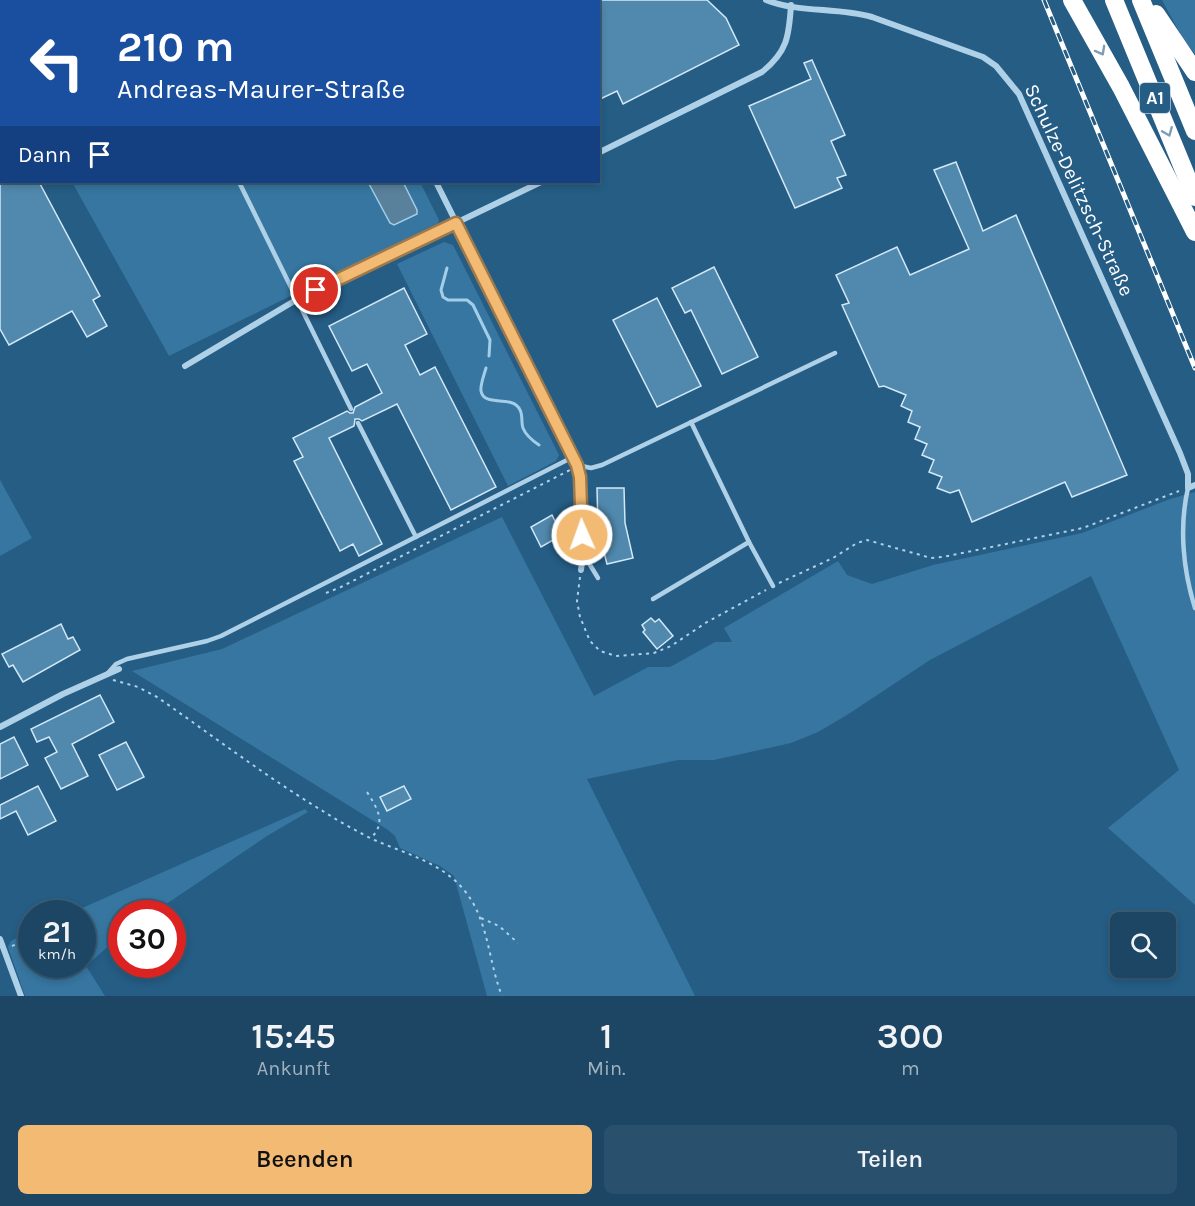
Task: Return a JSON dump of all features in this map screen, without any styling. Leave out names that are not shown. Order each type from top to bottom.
[{"type":"highway","points":[[1072,0],[1195,232]]},
{"type":"highway","name":"A1","points":[[1114,0],[1195,197]]},
{"type":"highway","name":"A1","points":[[1141,0],[1195,131]]},
{"type":"highway","points":[[1148,0],[1195,72]]},
{"type":"street","name":"Schulze-Delitzsch-Straße","points":[[766,0],[854,12],[872,17],[983,57],[1008,78],[1019,94],[1054,169],[1180,453],[1188,474],[1188,488]]},
{"type":"street","points":[[600,152],[767,68],[781,53],[789,36],[791,5]]},
{"type":"street","points":[[436,183],[577,465],[580,477],[583,554],[581,570]]},
{"type":"street","points":[[185,366],[296,300],[539,183]]},
{"type":"street","points":[[1188,488],[1195,485]]},
{"type":"street","points":[[0,727],[63,694],[119,669]]},
{"type":"street","points":[[1,944],[21,996]]},
{"type":"lane","points":[[240,183],[351,409]]},
{"type":"lane","points":[[577,465],[591,468],[602,465],[835,353]]},
{"type":"lane","points":[[691,422],[748,542],[773,586]]},
{"type":"lane","points":[[358,423],[416,537]]},
{"type":"lane","points":[[108,673],[116,664],[127,659],[221,636],[573,457]]},
{"type":"lane","points":[[1188,488],[1184,504],[1183,548],[1195,608]]},
{"type":"lane","points":[[653,599],[748,542]]},
{"type":"lane","points":[[583,554],[598,578]]},
{"type":"path","points":[[581,570],[577,601],[590,641],[600,651],[616,656],[654,654],[671,646],[707,622],[773,586],[833,558],[857,543],[867,540],[931,558],[944,557],[1083,528],[1188,488]]},
{"type":"path","points":[[98,678],[123,682],[157,697],[324,812],[371,838],[439,868],[464,891],[481,918],[502,996]]},
{"type":"path","points":[[367,792],[381,817],[380,825],[371,838]]},
{"type":"path","points":[[481,918],[499,926],[518,943]]},
{"type":"path","points":[[1,944],[18,941]]},
{"type":"shaded area","points":[[1162,0],[1195,0],[1195,54],[1183,39]]},
{"type":"shaded area","points":[[73,183],[420,183],[439,220],[438,223],[169,356]]},
{"type":"shaded area","points":[[369,183],[404,183],[417,214],[394,225],[390,223]]},
{"type":"shaded area","points":[[444,242],[453,245],[559,455],[556,461],[508,486],[397,264]]},
{"type":"shaded area","points":[[0,480],[32,538],[0,556]]},
{"type":"shaded area","points":[[1195,492],[1195,905],[1108,828],[1179,770],[1091,576],[930,660],[847,715],[818,732],[791,743],[714,760],[678,760],[587,779],[695,996],[487,996],[454,876],[440,866],[400,848],[395,836],[388,830],[132,671],[222,649],[502,517],[594,696],[648,667],[670,667],[715,642],[732,642],[724,628],[838,561],[847,575],[872,584],[933,565],[1082,533],[1170,499]]},
{"type":"shaded area","points":[[305,809],[308,812],[267,836],[172,900],[108,900],[108,947],[96,957],[96,902]]},
{"type":"shaded area","points":[[18,938],[18,976],[8,947],[11,941]]},
{"type":"shaded area","points":[[19,978],[94,978],[105,996],[25,996]]},
{"type":"building","points":[[600,0],[707,0],[726,18],[739,45],[623,104],[617,91],[600,99]]},
{"type":"building","points":[[812,60],[845,135],[831,141],[846,175],[837,178],[842,188],[795,208],[749,106],[811,79],[804,63]]},
{"type":"building","points":[[956,162],[983,231],[1016,215],[1127,475],[1072,497],[1065,482],[972,522],[959,490],[950,493],[937,488],[942,477],[929,472],[934,460],[922,455],[927,444],[915,439],[920,427],[908,422],[912,411],[901,406],[906,395],[884,386],[879,387],[842,305],[849,303],[836,275],[897,247],[910,275],[969,249],[934,170]]},
{"type":"building","points":[[0,183],[40,183],[100,296],[93,300],[107,326],[87,337],[72,311],[9,345],[0,329]]},
{"type":"building","points":[[714,267],[758,357],[722,374],[691,310],[685,313],[672,288]]},
{"type":"building","points":[[404,288],[427,334],[405,345],[420,375],[435,367],[496,487],[451,510],[397,404],[362,421],[355,419],[354,426],[329,438],[382,544],[359,556],[353,544],[340,551],[294,461],[303,457],[293,438],[347,411],[353,413],[355,407],[382,393],[367,364],[352,371],[329,326]]},
{"type":"building","points":[[657,298],[701,386],[657,407],[613,320]]},
{"type":"building","points":[[597,488],[624,488],[625,523],[633,558],[607,564],[598,529]]},
{"type":"building","points":[[552,515],[562,535],[541,547],[531,527]]},
{"type":"building","points":[[651,618],[655,622],[659,619],[673,636],[657,649],[643,632],[645,630],[642,625]]},
{"type":"building","points":[[61,624],[68,639],[73,637],[80,650],[23,682],[13,665],[9,667],[2,654]]},
{"type":"building","points":[[100,695],[114,722],[72,744],[88,776],[61,789],[45,758],[57,752],[49,737],[37,742],[31,729]]},
{"type":"building","points":[[14,737],[28,765],[0,779],[0,744]]},
{"type":"building","points":[[126,742],[144,777],[117,790],[99,755]]},
{"type":"building","points":[[38,786],[56,821],[28,835],[16,811],[0,819],[0,805]]},
{"type":"building","points":[[404,786],[411,799],[387,811],[380,797]]},
{"type":"waterway","points":[[447,268],[441,290],[443,297],[448,300],[467,300],[473,305],[490,340],[489,356]]},
{"type":"waterway","points":[[486,368],[481,386],[483,396],[487,399],[516,405],[521,412],[524,431],[539,445]]},
{"type":"railway","points":[[1044,0],[1195,368]]},
{"type":"route","points":[[316,290],[456,223],[577,465],[580,477],[582,535]]}]
